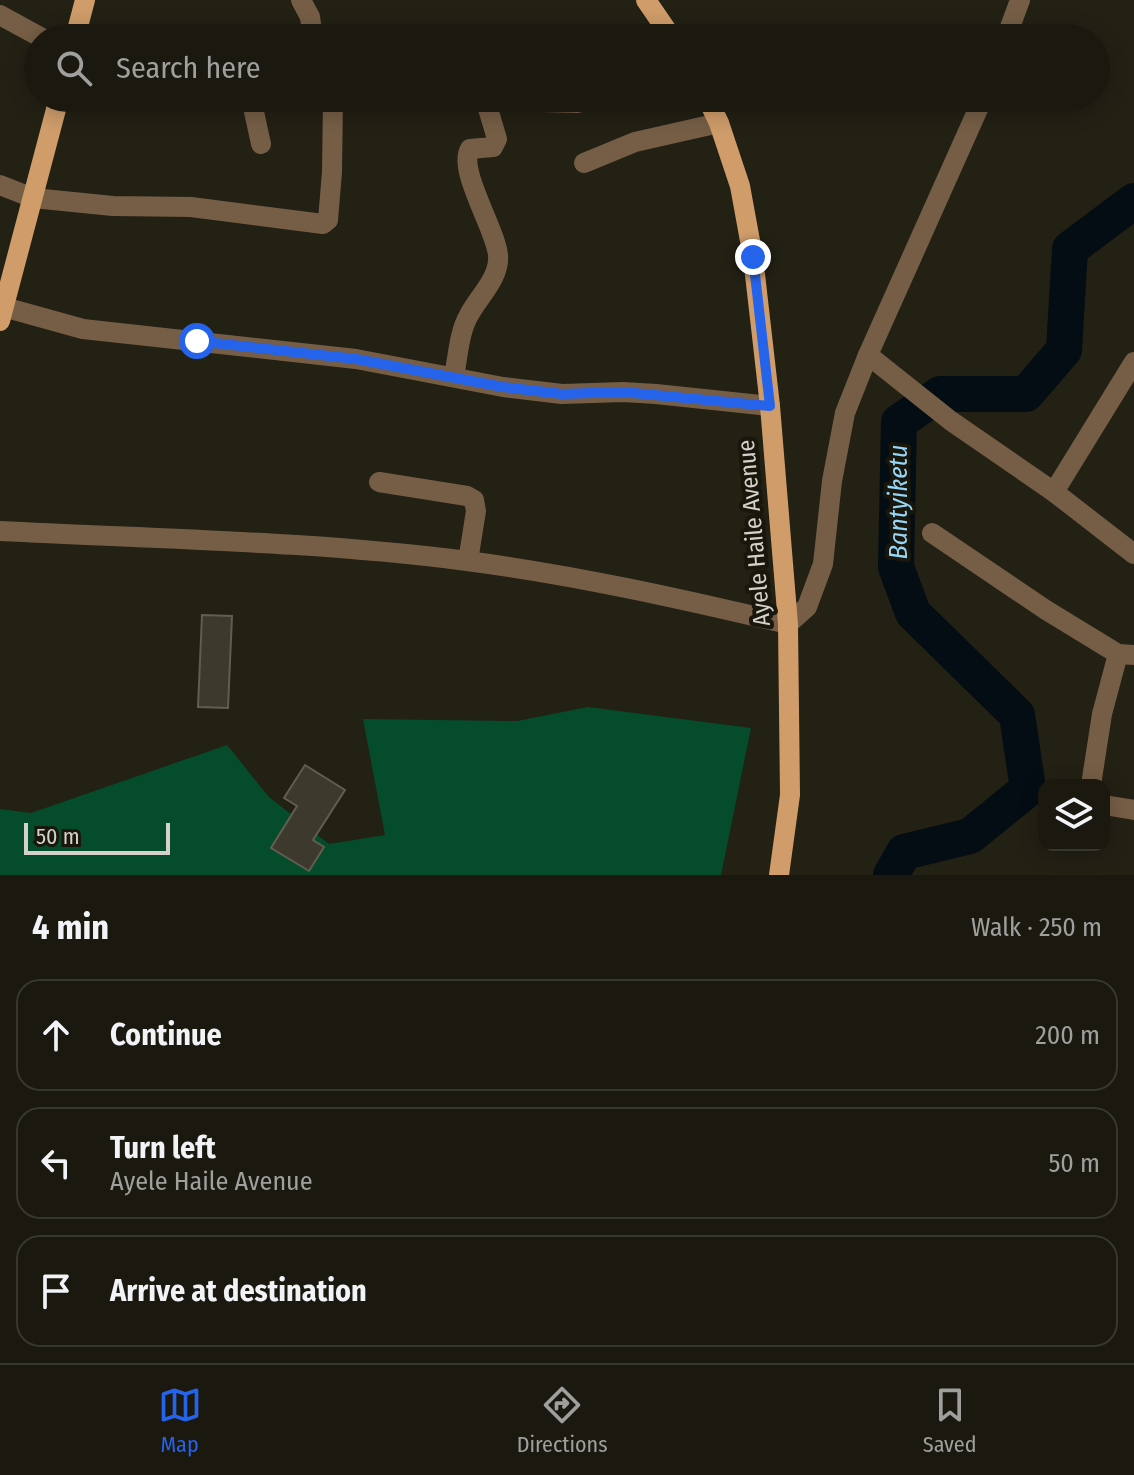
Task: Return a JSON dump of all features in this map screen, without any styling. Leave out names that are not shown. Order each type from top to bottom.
[{"type":"main road","points":[[79,24],[85,0]]},
{"type":"main road","points":[[646,0],[662,24]]},
{"type":"main road","points":[[1,311],[55,112]]},
{"type":"main road","name":"Ayele Haile Avenue","points":[[714,112],[740,186],[751,245],[770,406],[788,624],[790,795],[779,875]]},
{"type":"street","points":[[301,0],[311,24]]},
{"type":"street","points":[[1011,24],[1020,0]]},
{"type":"street","points":[[0,15],[24,28]]},
{"type":"street","points":[[254,112],[261,144]]},
{"type":"street","points":[[0,185],[33,198],[113,206],[191,207],[323,224],[328,220],[333,112]]},
{"type":"street","points":[[454,376],[467,317],[498,268],[497,247],[474,188],[467,157],[470,149],[496,144],[489,112]]},
{"type":"street","points":[[0,531],[352,548],[468,561],[638,589],[788,624],[807,607],[823,564],[832,481],[845,413],[977,112]]},
{"type":"street","points":[[584,163],[635,142],[719,123]]},
{"type":"street","points":[[1,311],[83,329],[356,359],[503,387],[562,394],[623,392],[770,406]]},
{"type":"street","points":[[868,355],[951,421],[1054,492],[1134,554]]},
{"type":"street","points":[[1054,492],[1134,362]]},
{"type":"street","points":[[379,482],[467,496],[474,500],[476,511],[468,561]]},
{"type":"street","points":[[932,533],[1046,610],[1126,654],[1102,714],[1092,779]]},
{"type":"street","points":[[1110,806],[1134,810]]},
{"type":"green space","points":[[588,707],[751,728],[721,875],[0,875],[0,809],[31,813],[227,745],[269,797],[329,844],[385,835],[363,719],[517,721]]},
{"type":"building","points":[[202,615],[232,616],[228,708],[198,707]]},
{"type":"building","points":[[305,765],[345,790],[313,840],[324,847],[309,871],[271,848],[297,806],[284,798]]},
{"type":"waterway","name":"Bantyiketu","points":[[891,875],[904,852],[970,836],[1028,789],[1017,715],[913,613],[896,567],[899,422],[940,394],[1026,394],[1064,350],[1070,249],[1134,201]]},
{"type":"route","points":[[197,341],[356,359],[503,387],[562,394],[623,392],[770,406],[753,257]]}]
